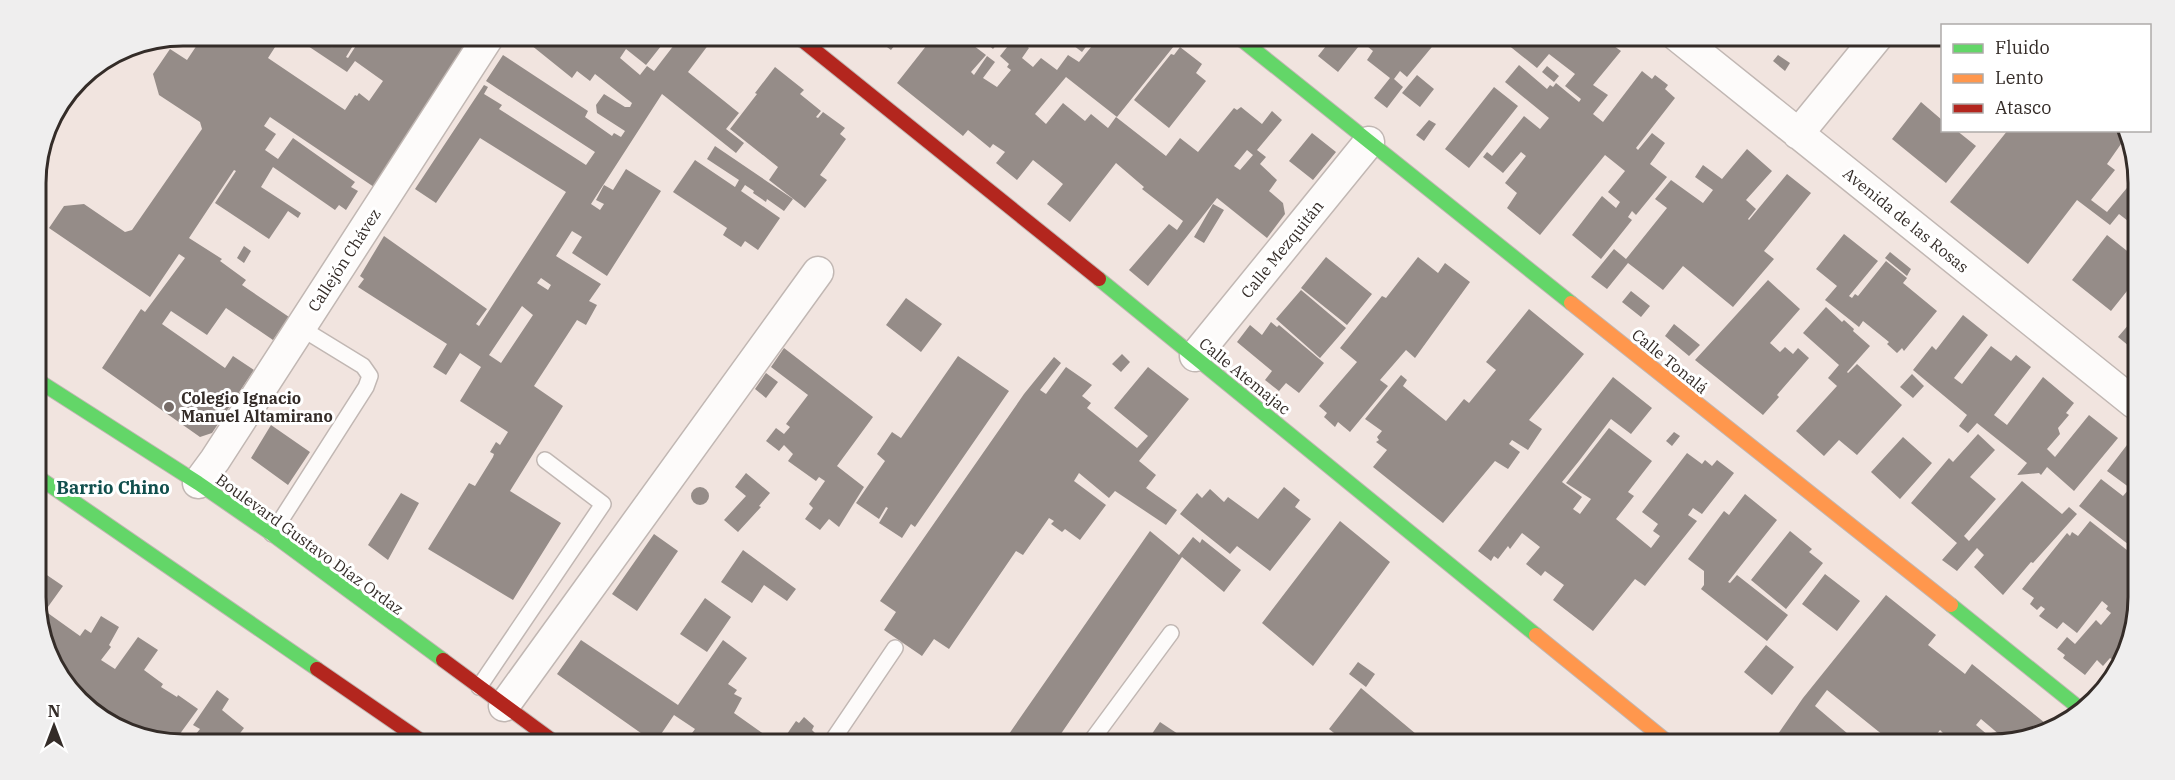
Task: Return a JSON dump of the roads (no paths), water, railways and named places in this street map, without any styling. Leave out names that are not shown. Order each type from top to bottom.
[{"type":"street","name":"Callejón Chávez","points":[[198,483],[483,46]]},
{"type":"street","name":"Calle Atemajac","points":[[809,46],[1195,356],[1657,733]]},
{"type":"street","name":"Calle Tonalá","points":[[1250,46],[2075,705]]},
{"type":"street","name":"Avenida de las Rosas","points":[[1689,46],[2128,398]]},
{"type":"street","points":[[1798,134],[1870,46]]},
{"type":"street","name":"Calle Mezquitán","points":[[1195,356],[1369,142]]},
{"type":"street","points":[[504,706],[818,272]]},
{"type":"street","name":"Boulevard Gustavo Díaz Ordaz","points":[[47,385],[198,483],[272,534],[543,734]]},
{"type":"street","points":[[46,483],[411,734]]},
{"type":"lane","points":[[272,534],[366,387],[370,376],[363,366],[301,328]]},
{"type":"lane","points":[[479,687],[603,504],[545,460]]},
{"type":"lane","points":[[1097,733],[1171,633]]},
{"type":"lane","points":[[837,734],[895,648]]},
{"type":"place","name":"Colegio Ignacio Manuel Altamirano","points":[[169,407]]},
{"type":"district","name":"Barrio Chino","points":[[113,487]]}]
